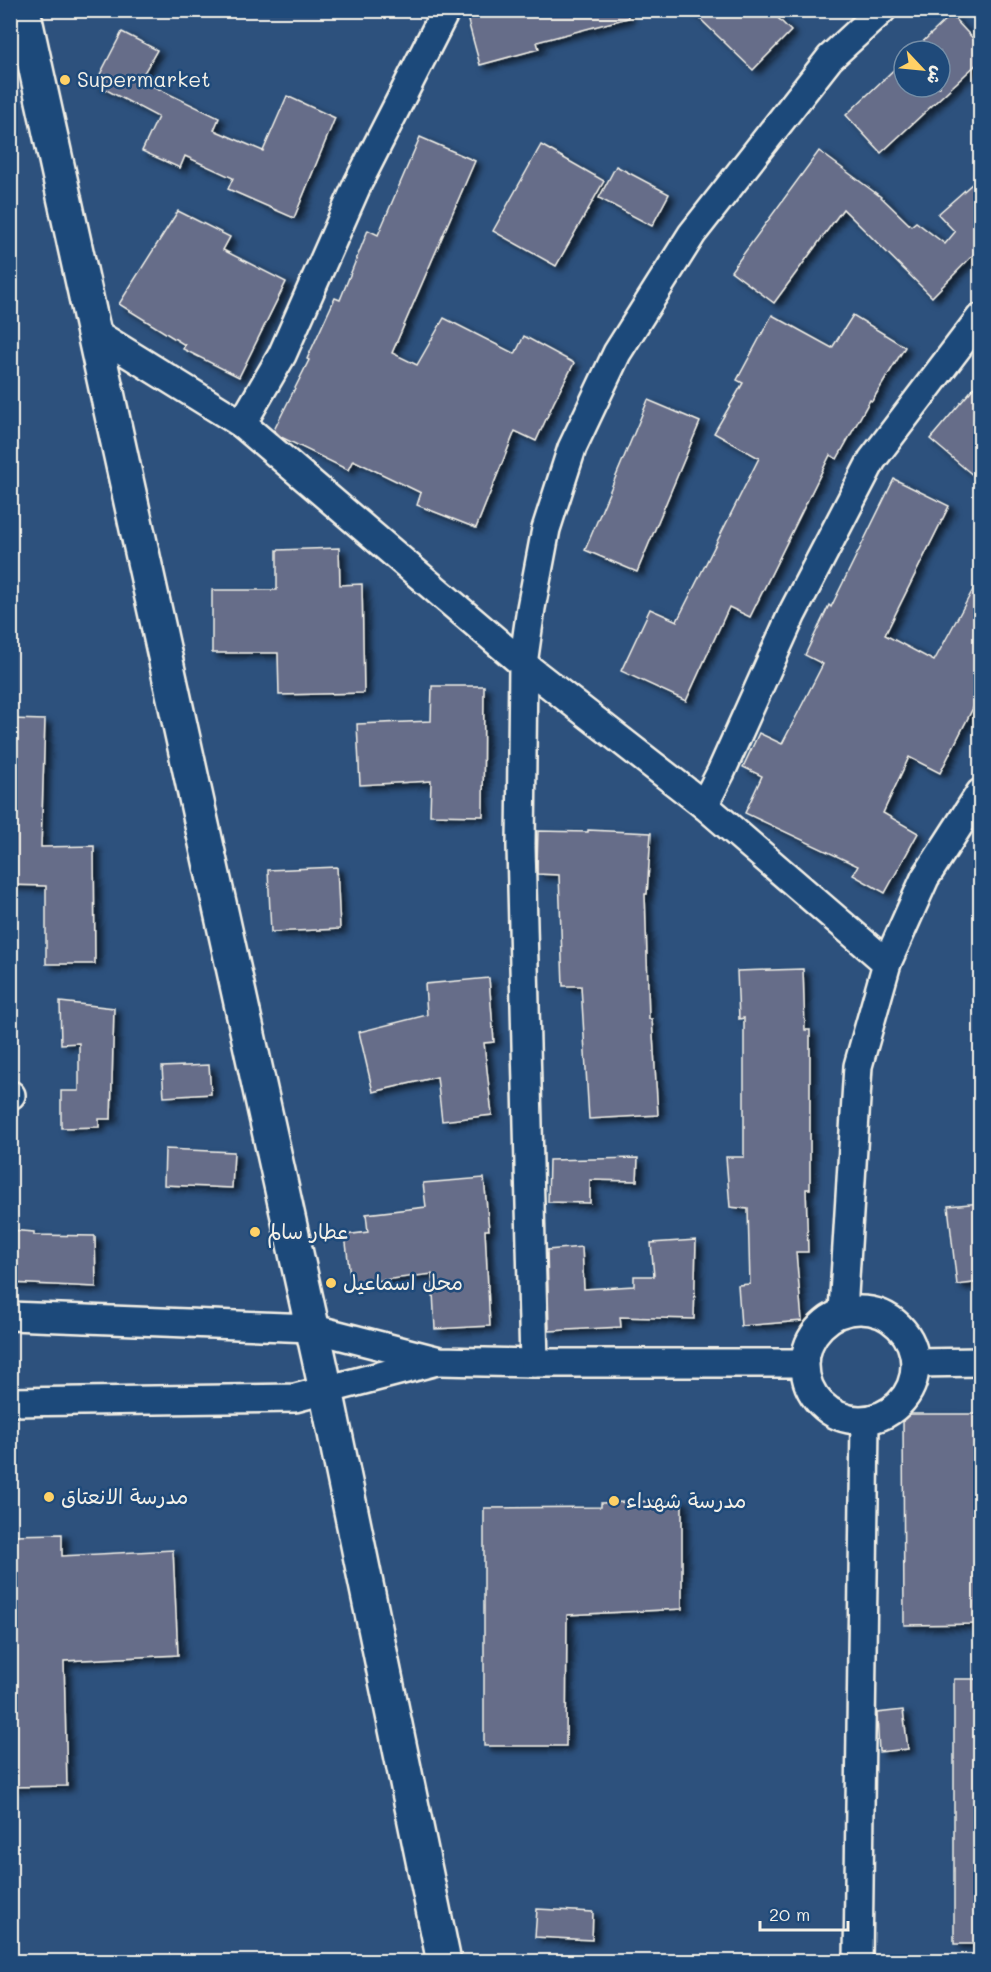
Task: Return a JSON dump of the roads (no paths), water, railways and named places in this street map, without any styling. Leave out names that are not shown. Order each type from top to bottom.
[{"type":"street","points":[[23,10],[326,1390],[444,1962]]},
{"type":"street","points":[[242,424],[282,355],[357,183],[446,10]]},
{"type":"street","points":[[534,1363],[521,846],[523,664],[546,529],[572,448],[617,353],[692,234],[830,58],[882,10]]},
{"type":"street","points":[[704,805],[792,614],[872,460],[981,318]]},
{"type":"street","points":[[92,331],[242,424],[523,664],[704,805],[887,963]]},
{"type":"street","points":[[843,1311],[858,1066],[887,963],[925,878],[981,793]]},
{"type":"street","points":[[843,1311],[877,1311],[905,1331],[916,1363],[910,1391],[891,1412],[865,1421],[834,1415],[819,1401],[811,1393],[804,1363],[815,1331],[843,1311]]},
{"type":"street","points":[[10,1316],[311,1328],[440,1360],[534,1363],[804,1363]]},
{"type":"street","points":[[10,1402],[295,1398],[440,1360]]},
{"type":"street","points":[[916,1363],[981,1362]]},
{"type":"street","points":[[858,1962],[865,1421]]},
{"type":"place","name":"Supermarket","points":[[65,80]]},
{"type":"place","name":"عطار سالم","points":[[255,1232]]},
{"type":"place","name":"محل اسماعيل","points":[[331,1283]]},
{"type":"place","name":"مدرسة الانعتاق","points":[[49,1497]]},
{"type":"place","name":"مدرسة شهداء","points":[[614,1501]]}]
